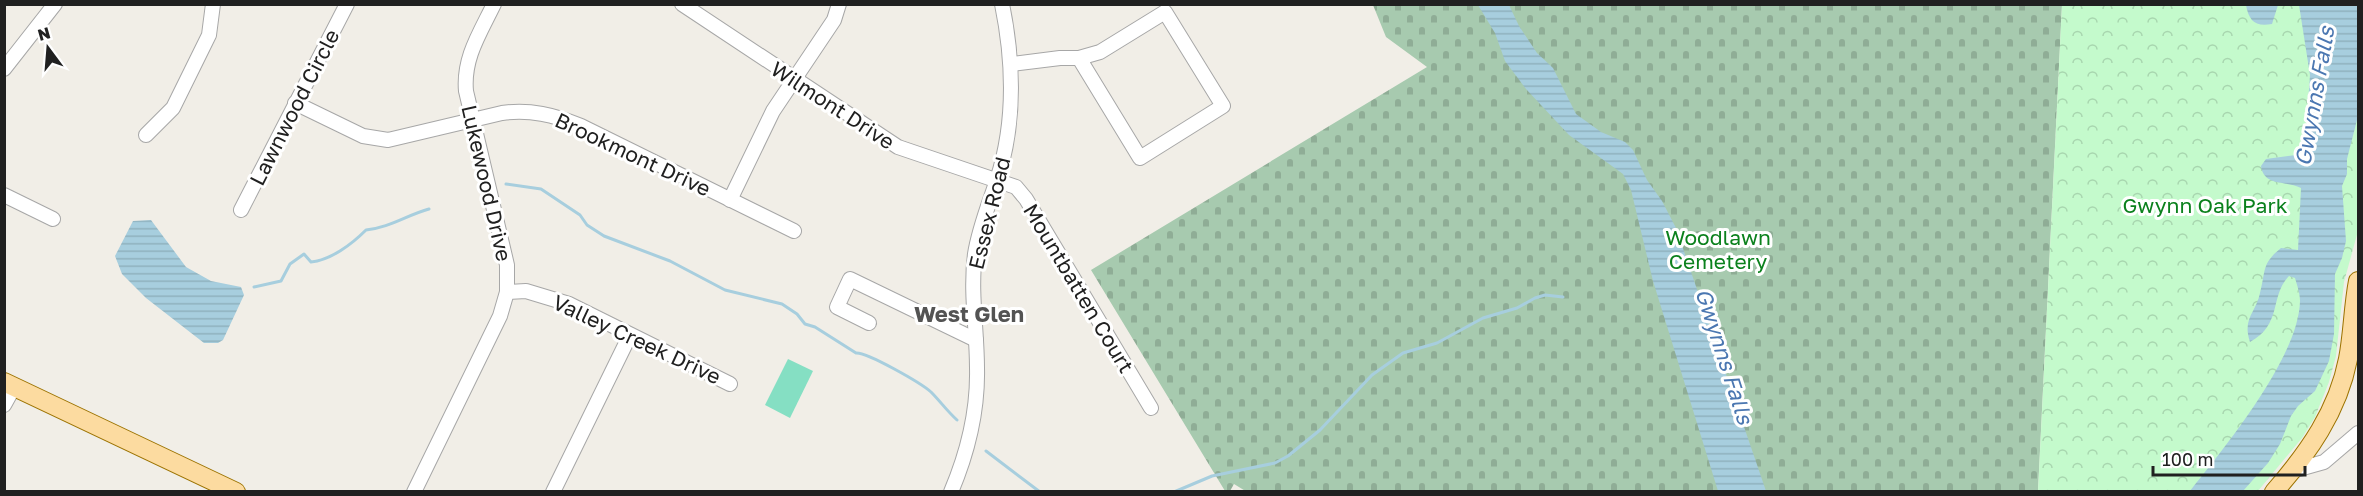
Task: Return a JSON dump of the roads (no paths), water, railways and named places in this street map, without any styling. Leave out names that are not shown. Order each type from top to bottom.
[{"type":"main road","points":[[2274,492],[2292,471],[2325,423],[2342,384],[2348,360],[2358,281]]},
{"type":"main road","points":[[9,384],[236,492]]},
{"type":"street","points":[[6,63],[55,4]]},
{"type":"street","points":[[146,135],[173,108],[209,35],[213,4]]},
{"type":"street","name":"Lawnwood Circle","points":[[241,210],[347,4]]},
{"type":"street","name":"Lukewood Drive","points":[[414,492],[500,316],[507,292],[504,247],[466,91],[466,63],[494,4]]},
{"type":"street","name":"Wilmont Drive","points":[[682,4],[793,80],[898,147],[997,180]]},
{"type":"street","points":[[730,200],[773,111],[834,20],[839,4]]},
{"type":"street","name":"Essex Road","points":[[951,492],[963,462],[977,393],[973,306],[975,254],[997,180],[1009,126],[1012,64],[1002,4]]},
{"type":"street","points":[[1012,64],[1079,58],[1100,52],[1165,12],[1224,106],[1140,158],[1079,58]]},
{"type":"street","name":"Brookmont Drive","points":[[295,103],[351,131],[376,139],[402,138],[518,111],[552,115],[581,126],[794,231]]},
{"type":"street","name":"Mountbatten Court","points":[[997,180],[1016,187],[1022,192],[1151,408]]},
{"type":"street","points":[[4,195],[53,219]]},
{"type":"street","points":[[869,323],[837,307],[850,279],[976,340]]},
{"type":"street","name":"Valley Creek Drive","points":[[507,292],[526,291],[561,301],[730,384]]},
{"type":"street","points":[[553,492],[630,335]]},
{"type":"street","points":[[4,405],[9,384]]},
{"type":"street","points":[[2292,471],[2324,462],[2358,433]]},
{"type":"water","name":"Gwynns Falls","points":[[1478,5],[1509,5],[1519,26],[1537,53],[1553,68],[1576,114],[1601,132],[1625,142],[1633,150],[1647,180],[1662,201],[1676,228],[1766,491],[1718,491],[1653,281],[1631,190],[1623,174],[1569,135],[1526,89],[1505,61],[1495,33]]},
{"type":"water","name":"Gwynns Falls","points":[[2246,5],[2278,5],[2272,24],[2261,25],[2254,22]]},
{"type":"water","name":"Gwynns Falls","points":[[2299,5],[2358,5],[2358,116],[2347,159],[2347,174],[2342,186],[2346,241],[2335,274],[2334,334],[2329,361],[2315,391],[2298,406],[2291,416],[2280,444],[2268,463],[2243,491],[2190,491],[2258,400],[2287,348],[2296,323],[2300,295],[2295,278],[2289,276],[2279,293],[2272,319],[2260,335],[2250,342],[2249,321],[2258,300],[2267,263],[2281,248],[2298,250],[2301,188],[2271,180],[2263,173],[2261,166],[2266,159],[2296,155],[2305,146],[2310,75]]},
{"type":"water","points":[[151,220],[186,267],[211,281],[241,287],[244,295],[223,340],[218,343],[204,343],[146,298],[122,274],[115,256],[133,221]]},
{"type":"waterway","points":[[506,184],[541,189],[580,215],[587,225],[604,236],[670,261],[725,290],[782,304],[797,314],[805,324],[815,327],[856,353],[906,375],[931,392],[957,420]]},
{"type":"waterway","points":[[254,287],[281,281],[290,264],[304,254],[311,262],[319,261],[348,246],[366,230],[382,227],[429,209]]},
{"type":"waterway","points":[[1174,492],[1212,476],[1275,463],[1288,456],[1320,430],[1372,375],[1403,353],[1437,343],[1483,318],[1517,308],[1535,298],[1545,295],[1563,297]]},
{"type":"waterway","points":[[986,451],[1040,492]]},
{"type":"district","name":"West Glen","points":[[969,313]]},
{"type":"park label","name":"Gwynn Oak Park","points":[[2205,205]]},
{"type":"park label","name":"Woodlawn Cemetery","points":[[1718,249]]}]
